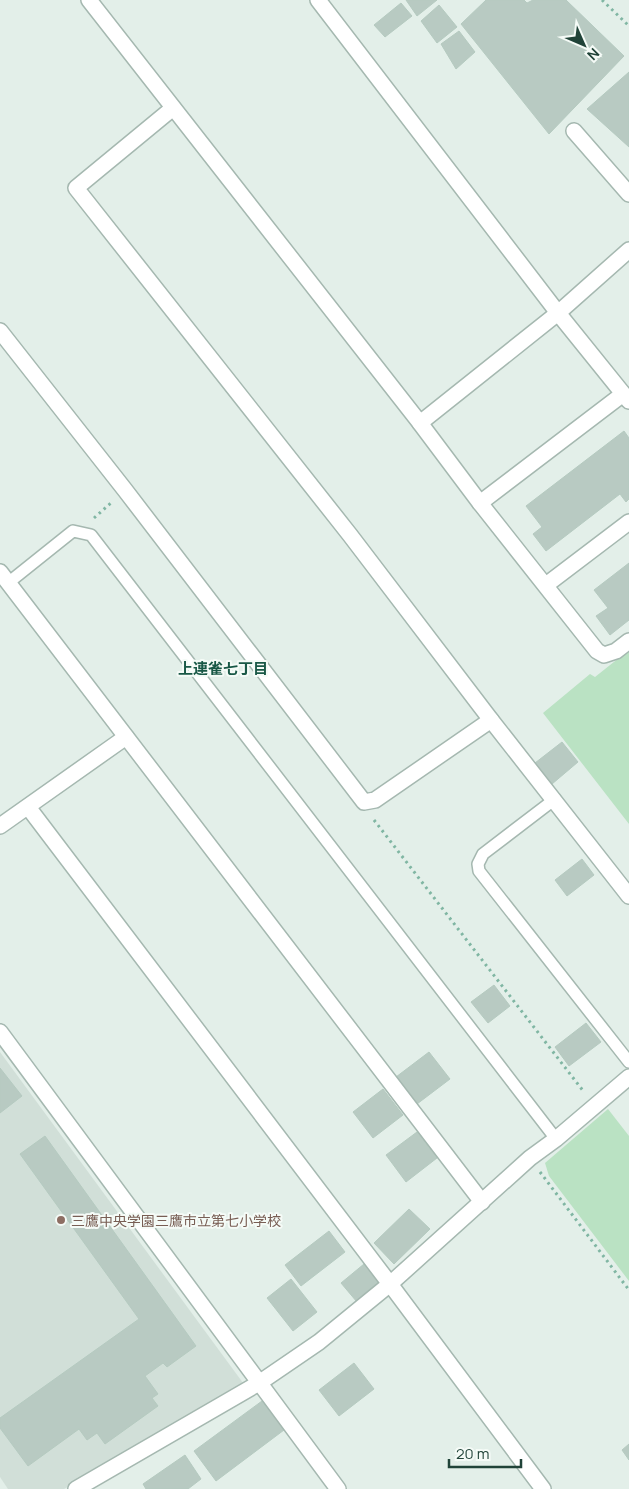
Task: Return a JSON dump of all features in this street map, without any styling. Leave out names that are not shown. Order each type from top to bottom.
[{"type":"street","points":[[89,0],[597,651],[604,655],[616,651],[629,641]]},
{"type":"street","points":[[318,0],[558,313],[626,398],[480,503]]},
{"type":"street","points":[[173,108],[76,188],[350,535],[491,720],[629,896]]},
{"type":"street","points":[[574,131],[629,194]]},
{"type":"street","points":[[420,423],[558,313],[629,250]]},
{"type":"street","points":[[0,331],[125,490],[364,802],[375,800],[491,720]]},
{"type":"street","points":[[546,585],[629,522]]},
{"type":"street","points":[[4,577],[482,1202]]},
{"type":"street","points":[[0,826],[126,737]]},
{"type":"street","points":[[28,807],[543,1489]]},
{"type":"street","points":[[0,1032],[338,1489]]},
{"type":"street","points":[[77,1489],[259,1383],[319,1342],[390,1284],[530,1158],[556,1139],[629,1077]]},
{"type":"lane","points":[[4,577],[73,531],[91,535],[556,1139]]},
{"type":"lane","points":[[554,799],[483,854],[478,864],[479,871],[629,1062]]},
{"type":"path","points":[[602,0],[629,26]]},
{"type":"path","points":[[79,532],[125,490]]},
{"type":"path","points":[[364,802],[367,810],[595,1106]]},
{"type":"path","points":[[530,1158],[629,1290]]},
{"type":"shaded area","name":"三鷹中央学園三鷹市立第七小学校","points":[[0,1052],[246,1387],[64,1489],[8,1489],[0,1477]]},
{"type":"green space","points":[[629,650],[629,824],[543,713],[590,674],[595,677]]},
{"type":"green space","points":[[608,1109],[629,1136],[629,1281],[549,1176],[545,1163]]},
{"type":"building","points":[[406,0],[437,0],[417,16]]},
{"type":"building","points":[[486,0],[524,0],[527,3],[533,0],[566,0],[624,56],[549,134],[461,24]]},
{"type":"building","points":[[401,3],[412,16],[385,37],[374,25]]},
{"type":"building","points":[[439,5],[457,27],[437,43],[421,21]]},
{"type":"building","points":[[459,31],[475,52],[456,69],[441,44]]},
{"type":"building","points":[[629,72],[629,147],[587,109]]},
{"type":"building","points":[[624,431],[629,438],[629,499],[626,502],[620,494],[546,551],[533,534],[542,527],[526,506]]},
{"type":"building","points":[[629,563],[629,620],[610,635],[596,616],[608,608],[594,590]]},
{"type":"building","points":[[562,742],[578,762],[552,784],[535,763]]},
{"type":"building","points":[[582,859],[594,875],[567,896],[555,880]]},
{"type":"building","points":[[494,985],[510,1006],[488,1023],[471,1002]]},
{"type":"building","points":[[586,1023],[601,1042],[569,1066],[555,1047]]},
{"type":"building","points":[[429,1052],[450,1079],[417,1104],[396,1077]]},
{"type":"building","points":[[0,1068],[22,1096],[0,1113]]},
{"type":"building","points":[[383,1089],[403,1115],[373,1138],[353,1112]]},
{"type":"building","points":[[417,1132],[437,1158],[406,1182],[386,1155]]},
{"type":"building","points":[[45,1136],[196,1346],[167,1367],[163,1363],[145,1376],[158,1394],[152,1398],[158,1406],[105,1444],[97,1433],[87,1440],[79,1429],[28,1466],[0,1428],[0,1418],[139,1319],[20,1154]]},
{"type":"building","points":[[409,1209],[430,1229],[394,1264],[374,1243]]},
{"type":"building","points":[[329,1231],[345,1252],[301,1286],[285,1265]]},
{"type":"building","points":[[364,1264],[379,1282],[357,1302],[341,1283]]},
{"type":"building","points":[[291,1279],[317,1312],[293,1331],[267,1298]]},
{"type":"building","points":[[354,1363],[374,1389],[339,1416],[319,1390]]},
{"type":"building","points":[[262,1401],[284,1430],[216,1481],[194,1451]]},
{"type":"building","points":[[629,1444],[629,1460],[622,1450]]},
{"type":"building","points":[[185,1455],[201,1479],[188,1489],[146,1489],[143,1484]]},
{"type":"place","name":"三鷹中央学園三鷹市立第七小学校","points":[[61,1220]]},
{"type":"district","name":"上連雀七丁目","points":[[223,668]]}]
